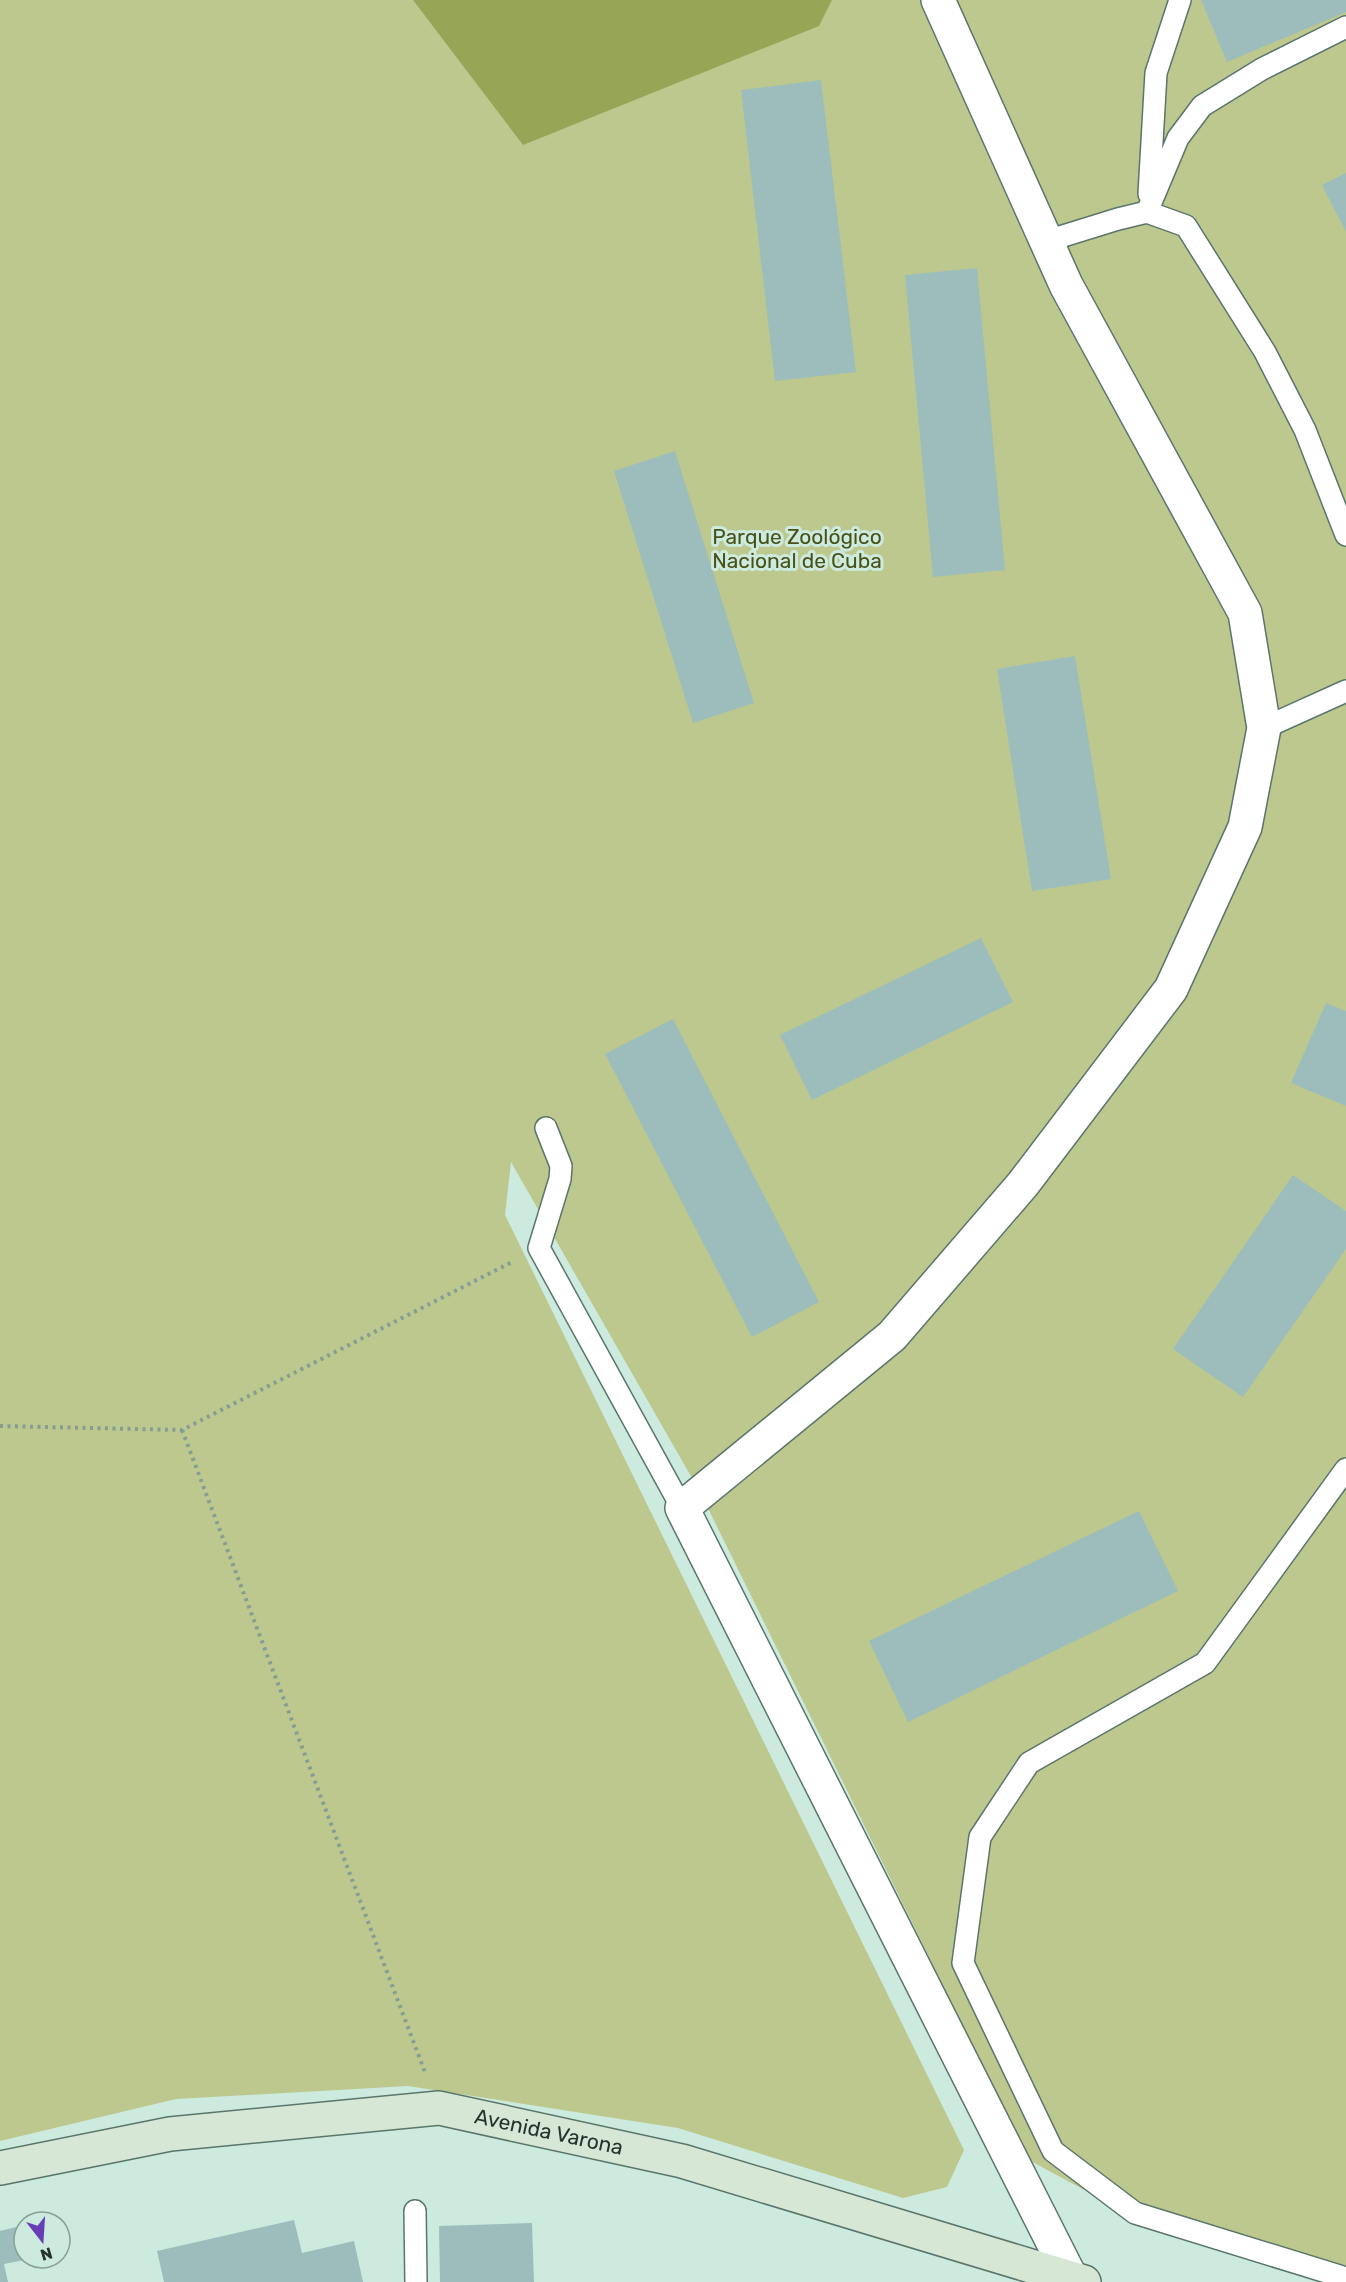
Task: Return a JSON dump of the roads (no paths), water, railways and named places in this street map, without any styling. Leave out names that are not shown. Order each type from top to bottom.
[{"type":"street","points":[[938,0],[1066,285],[1245,613],[1264,728],[1245,827],[1171,989],[1023,1184],[892,1336],[682,1508],[1074,2280]]},
{"type":"street","name":"Avenida Varona","points":[[0,2168],[170,2134],[439,2108],[682,2161],[1074,2280]]},
{"type":"lane","points":[[1147,212],[1156,73],[1180,0]]},
{"type":"lane","points":[[1147,212],[1178,138],[1202,106],[1262,69],[1346,27]]},
{"type":"lane","points":[[1047,241],[1147,212],[1186,226],[1266,352],[1305,430],[1346,535]]},
{"type":"lane","points":[[1264,728],[1346,691]]},
{"type":"lane","points":[[546,1128],[561,1166],[560,1179],[539,1248],[682,1508]]},
{"type":"lane","points":[[1346,1469],[1205,1663],[1029,1763],[980,1837],[963,1963],[1053,2151],[1135,2213],[1346,2278]]},
{"type":"lane","points":[[415,2211],[416,2282]]},
{"type":"park label","name":"Parque Zoológico Nacional de Cuba","points":[[797,549]]}]
